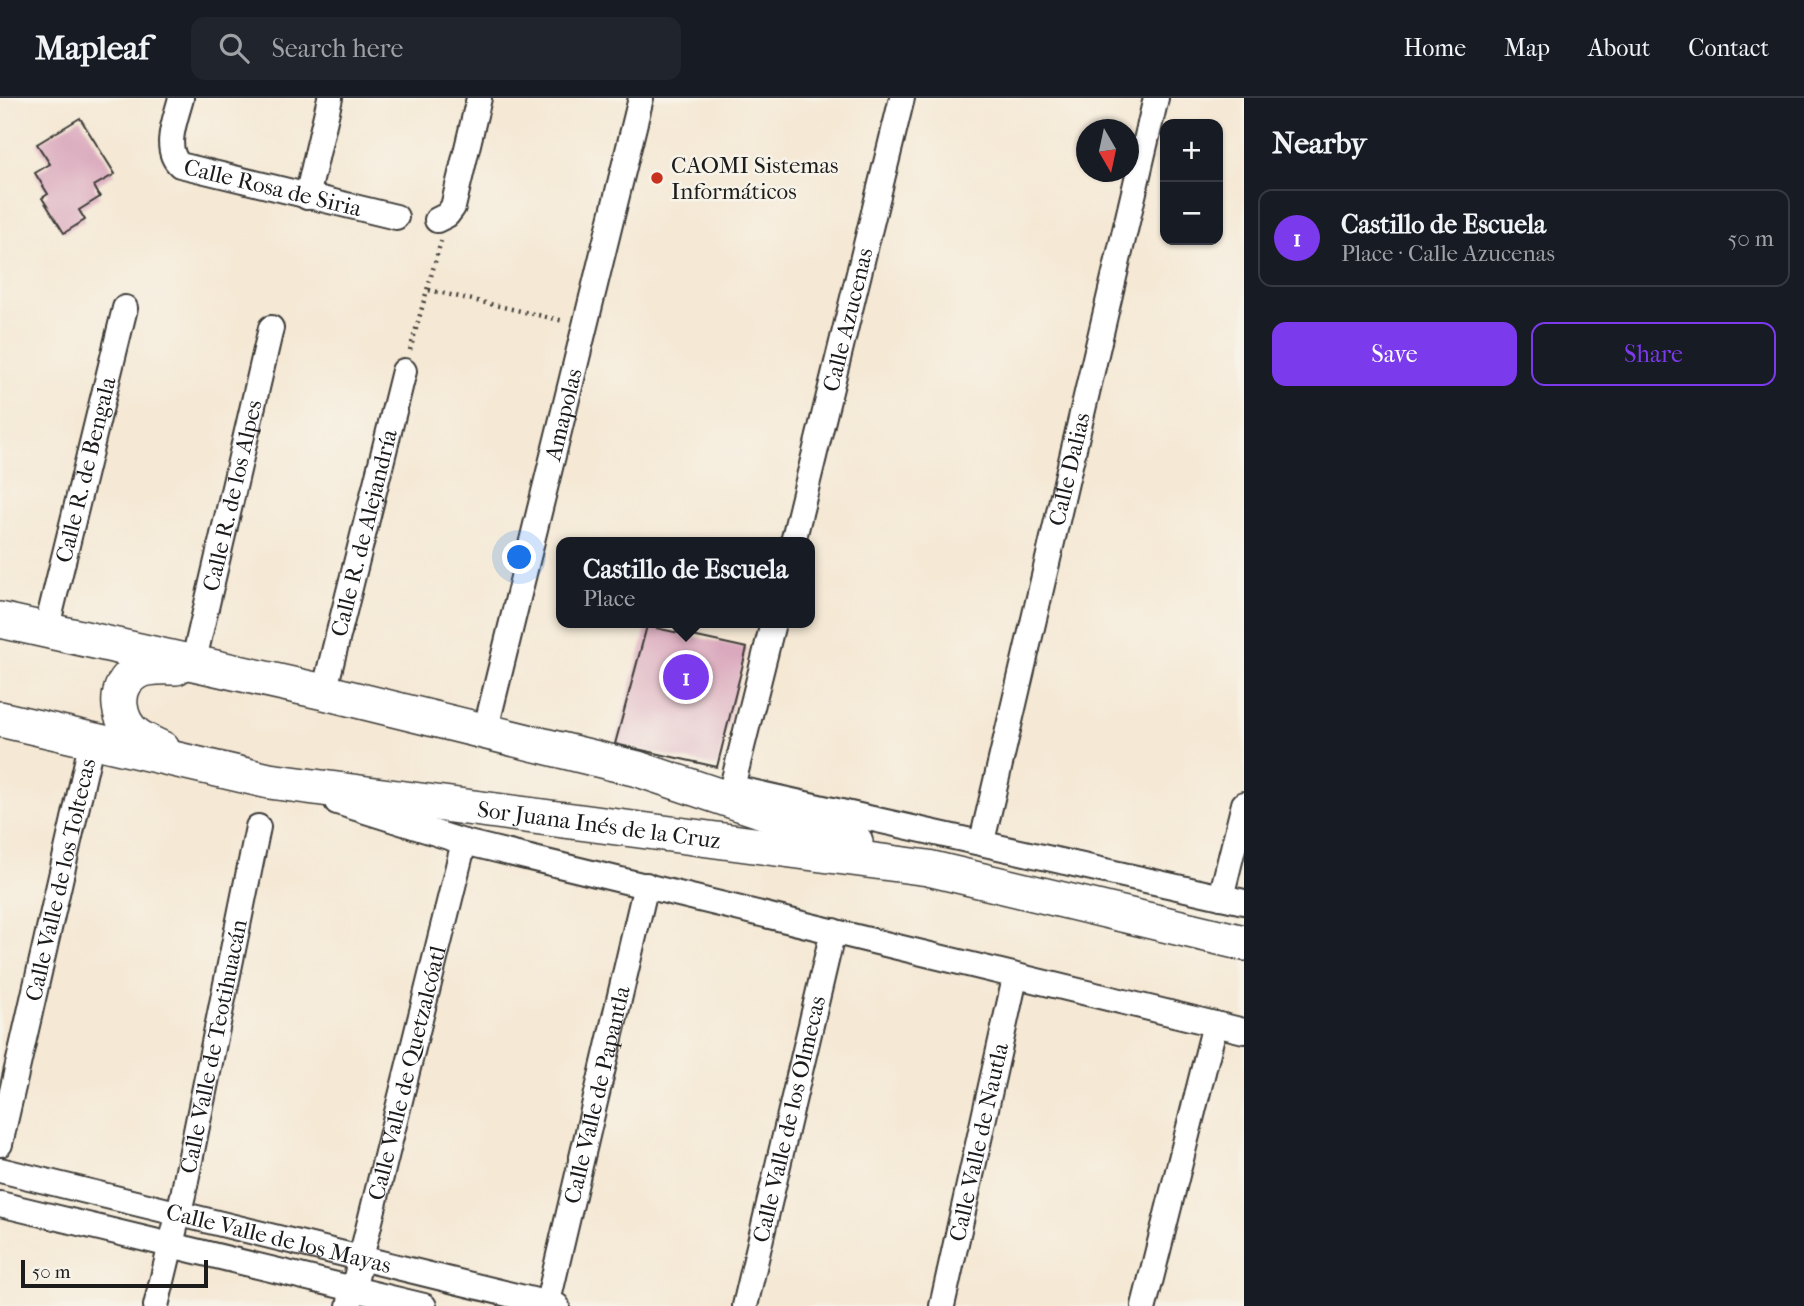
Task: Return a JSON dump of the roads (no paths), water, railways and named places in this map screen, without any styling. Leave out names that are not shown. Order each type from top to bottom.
[{"type":"street","name":"Calle Rosa de Siria","points":[[181,98],[170,143],[174,160],[180,165],[396,217]]},
{"type":"street","points":[[307,197],[330,98]]},
{"type":"street","points":[[442,218],[453,207],[479,98]]},
{"type":"street","name":"Amapolas","points":[[485,732],[641,98]]},
{"type":"street","name":"Calle Azucenas","points":[[794,537],[902,98]]},
{"type":"street","name":"Calle Dalias","points":[[982,841],[1156,98]]},
{"type":"street","name":"Calle R. de Bengala","points":[[46,631],[125,308]]},
{"type":"street","name":"Calle R. de los Alpes","points":[[198,666],[271,328]]},
{"type":"street","name":"Calle R. de Alejandría","points":[[324,692],[404,371]]},
{"type":"street","points":[[0,620],[198,666]]},
{"type":"street","points":[[732,787],[772,628]]},
{"type":"street","points":[[187,762],[137,736],[124,722],[119,704],[122,688],[133,674],[152,667],[198,666]]},
{"type":"street","name":"Sor Juana Inés de la Cruz","points":[[198,666],[324,692],[638,769],[928,867],[1244,943]]},
{"type":"street","points":[[0,719],[187,762]]},
{"type":"street","name":"Calle Valle de los Toltecas","points":[[0,1144],[92,740]]},
{"type":"street","name":"Sor Juana Inés de la Cruz","points":[[187,762],[269,781],[928,867]]},
{"type":"street","points":[[638,769],[982,841],[1233,900],[1244,804]]},
{"type":"street","points":[[269,781],[464,842],[1015,978],[1244,1031]]},
{"type":"street","name":"Calle Valle de Teotihuacán","points":[[156,1306],[179,1213],[258,827]]},
{"type":"street","name":"Calle Valle de Quetzalcóatl","points":[[351,1297],[464,842]]},
{"type":"street","name":"Calle Valle de Papantla","points":[[551,1305],[646,885]]},
{"type":"street","name":"Calle Valle de los Olmecas","points":[[745,1306],[833,931]]},
{"type":"street","name":"Calle Valle de Nautla","points":[[942,1306],[1015,978]]},
{"type":"street","points":[[1144,1306],[1215,1024]]},
{"type":"street","name":"Calle Valle de los Mayas","points":[[0,1170],[551,1305]]},
{"type":"street","name":"Calle Valle de los Mayas","points":[[0,1204],[171,1245],[351,1297],[424,1306]]},
{"type":"place","name":"CAOMI Sistemas Informáticos","points":[[657,178]]},
{"type":"place","name":"Castillo de Escuela","points":[[686,677]]}]
